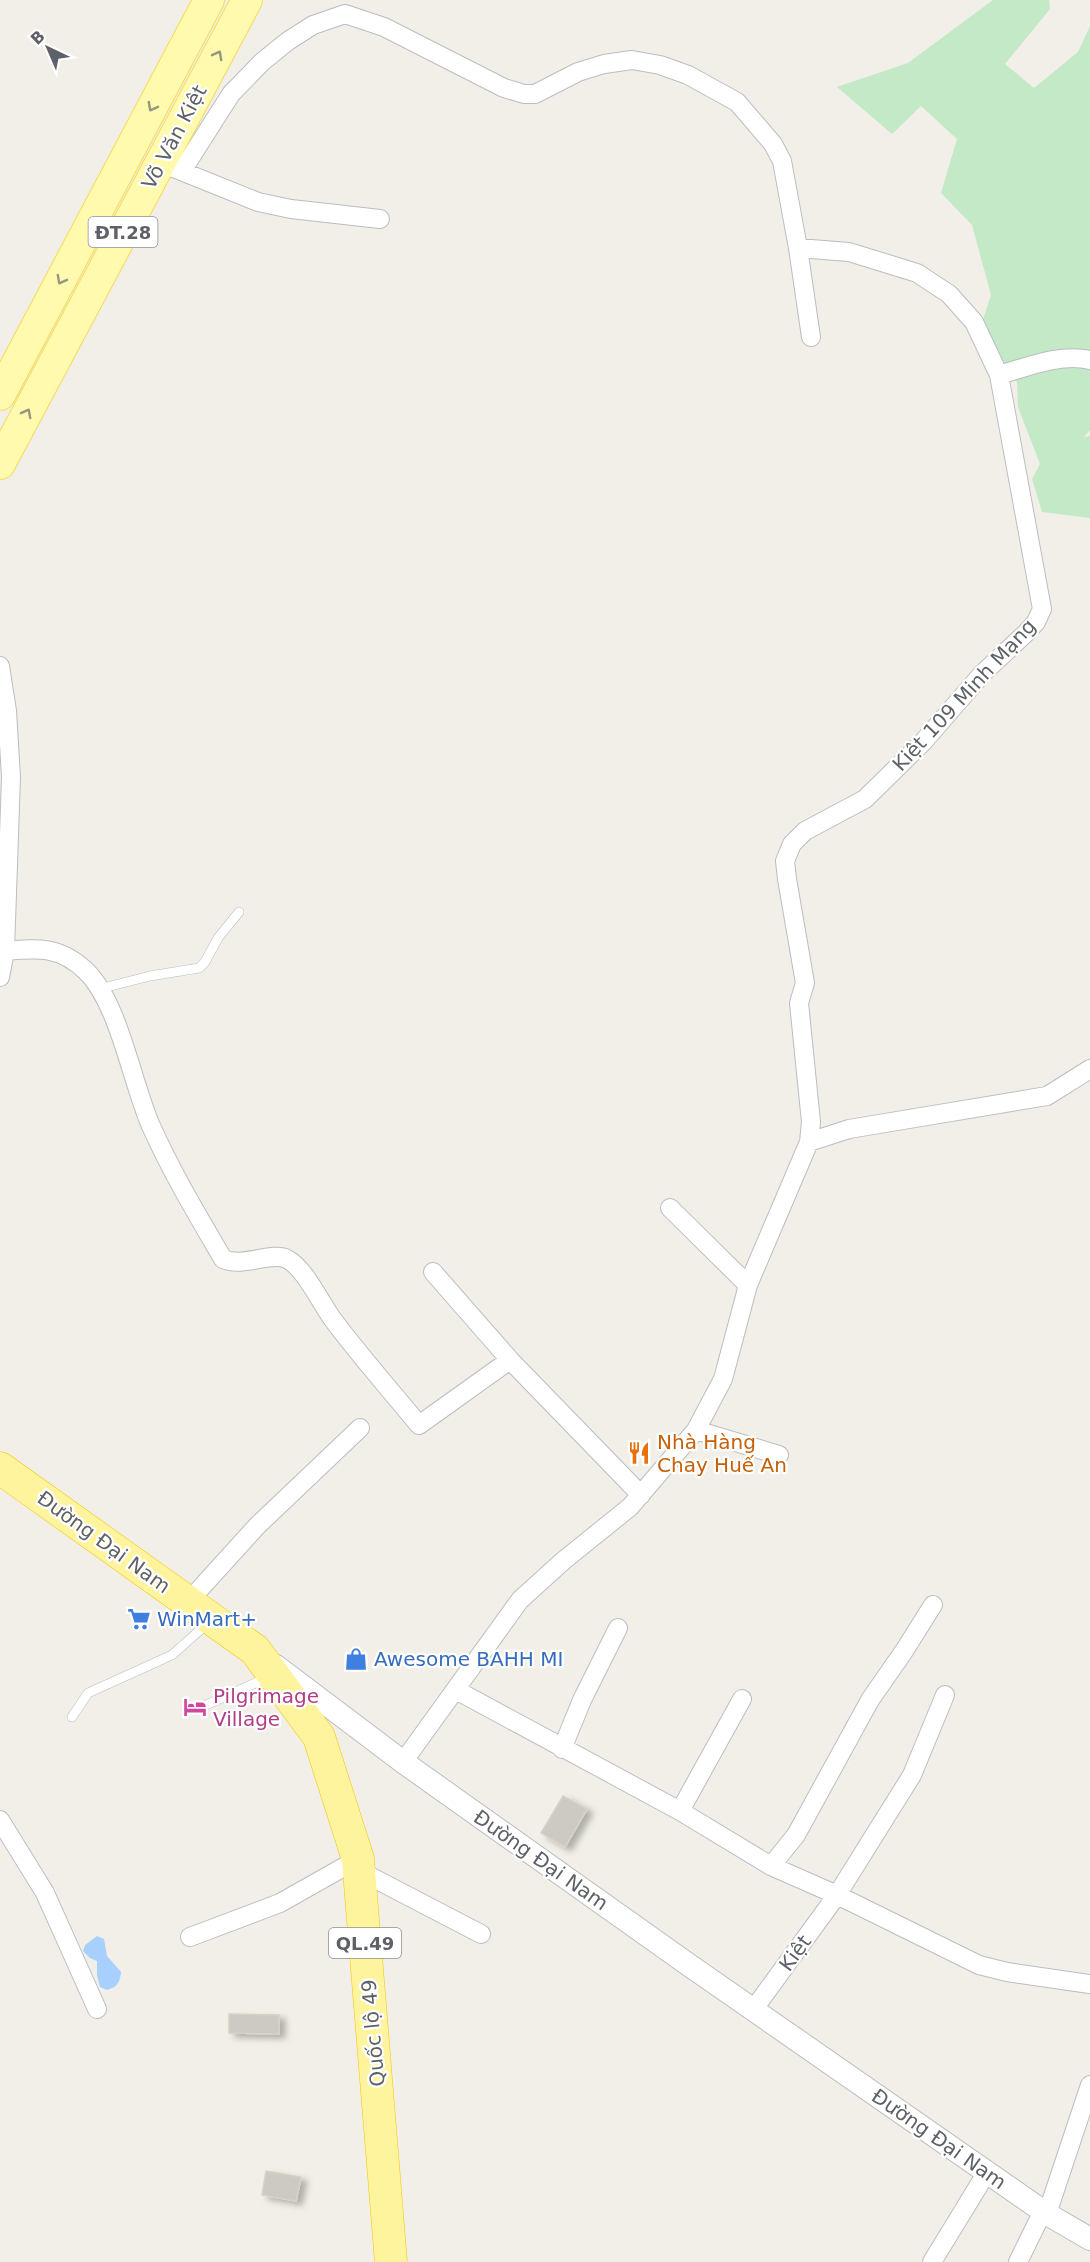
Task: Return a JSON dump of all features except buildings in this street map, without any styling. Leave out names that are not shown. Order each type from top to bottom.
[{"type":"highway","name":"Đường Đại Nam","points":[[0,1468],[255,1650]]},
{"type":"highway","name":"Quốc lộ 49","points":[[255,1650],[319,1737],[358,1865],[391,2262]]},
{"type":"main road","name":"Võ Văn Kiệt","points":[[0,395],[209,0]]},
{"type":"main road","name":"Võ Văn Kiệt","points":[[0,464],[171,167],[247,0]]},
{"type":"street","points":[[380,219],[291,209],[258,202],[171,167],[231,94],[262,62],[288,41],[313,26],[345,14],[384,27],[504,88],[524,94],[535,94],[578,72],[604,64],[632,60],[660,65],[688,75],[737,102],[773,144],[782,160],[811,337]]},
{"type":"street","name":"Kiệt 109 Minh Mạng","points":[[403,1762],[520,1600],[563,1561],[630,1507],[696,1430],[723,1379],[748,1285],[809,1142],[811,1122],[799,1003],[806,983],[785,861],[792,844],[814,825],[854,807],[865,799],[923,742],[982,673],[1026,633],[1042,609],[999,375],[974,322],[949,294],[917,273],[849,252],[798,248]]},
{"type":"street","points":[[999,375],[1048,362],[1073,358],[1090,360]]},
{"type":"street","points":[[0,666],[7,711],[11,777],[5,951],[0,977]]},
{"type":"street","points":[[5,951],[51,950],[64,955],[84,970],[99,989],[120,1036],[150,1124],[178,1181],[224,1259],[232,1263],[283,1257],[291,1261],[299,1269],[333,1320],[419,1425],[510,1360]]},
{"type":"street","points":[[809,1142],[849,1129],[1047,1096],[1090,1068]]},
{"type":"street","points":[[670,1208],[748,1285]]},
{"type":"street","points":[[433,1272],[510,1360],[640,1495]]},
{"type":"street","points":[[200,1611],[257,1526],[360,1428]]},
{"type":"street","points":[[696,1430],[779,1455]]},
{"type":"street","points":[[771,1866],[796,1835],[870,1700],[933,1605]]},
{"type":"street","points":[[562,1749],[582,1700],[618,1628]]},
{"type":"street","name":"Đường Đại Nam","points":[[255,1650],[403,1762],[753,2010],[1045,2212],[1090,2239]]},
{"type":"street","points":[[456,1690],[680,1811],[771,1866],[837,1895],[980,1965],[1007,1972],[1090,1984]]},
{"type":"street","name":"Kiệt","points":[[753,2010],[837,1895],[912,1775],[945,1695]]},
{"type":"street","points":[[680,1811],[742,1699]]},
{"type":"street","points":[[0,1820],[45,1893],[97,2009]]},
{"type":"street","points":[[190,1936],[280,1903],[358,1865],[481,1934]]},
{"type":"street","points":[[1018,2262],[1045,2212],[1090,2085]]},
{"type":"street","points":[[932,2262],[987,2172]]},
{"type":"lane","points":[[99,989],[199,968],[206,962],[218,938],[239,912]]},
{"type":"lane","points":[[72,1717],[88,1693],[172,1655],[200,1611]]},
{"type":"lane","points":[[206,1705],[274,1675]]},
{"type":"green space","points":[[993,0],[1049,0],[1050,9],[1005,64],[1034,88],[1078,52],[1090,26],[1090,430],[1084,437],[1090,436],[1090,518],[1042,512],[1032,479],[1040,464],[1018,407],[1017,382],[989,357],[979,332],[991,295],[972,225],[941,193],[957,139],[921,106],[892,134],[837,87],[908,63]]},
{"type":"water","points":[[97,1936],[104,1939],[107,1956],[121,1972],[117,1984],[107,1990],[100,1987],[97,1961],[83,1951],[85,1945]]},
{"type":"place","name":"Nhà Hàng Chay Huế An","points":[[639,1453]]},
{"type":"place","name":"WinMart+","points":[[139,1619]]},
{"type":"place","name":"Awesome BAHH MI","points":[[356,1659]]},
{"type":"place","name":"Pilgrimage Village","points":[[195,1707]]}]
